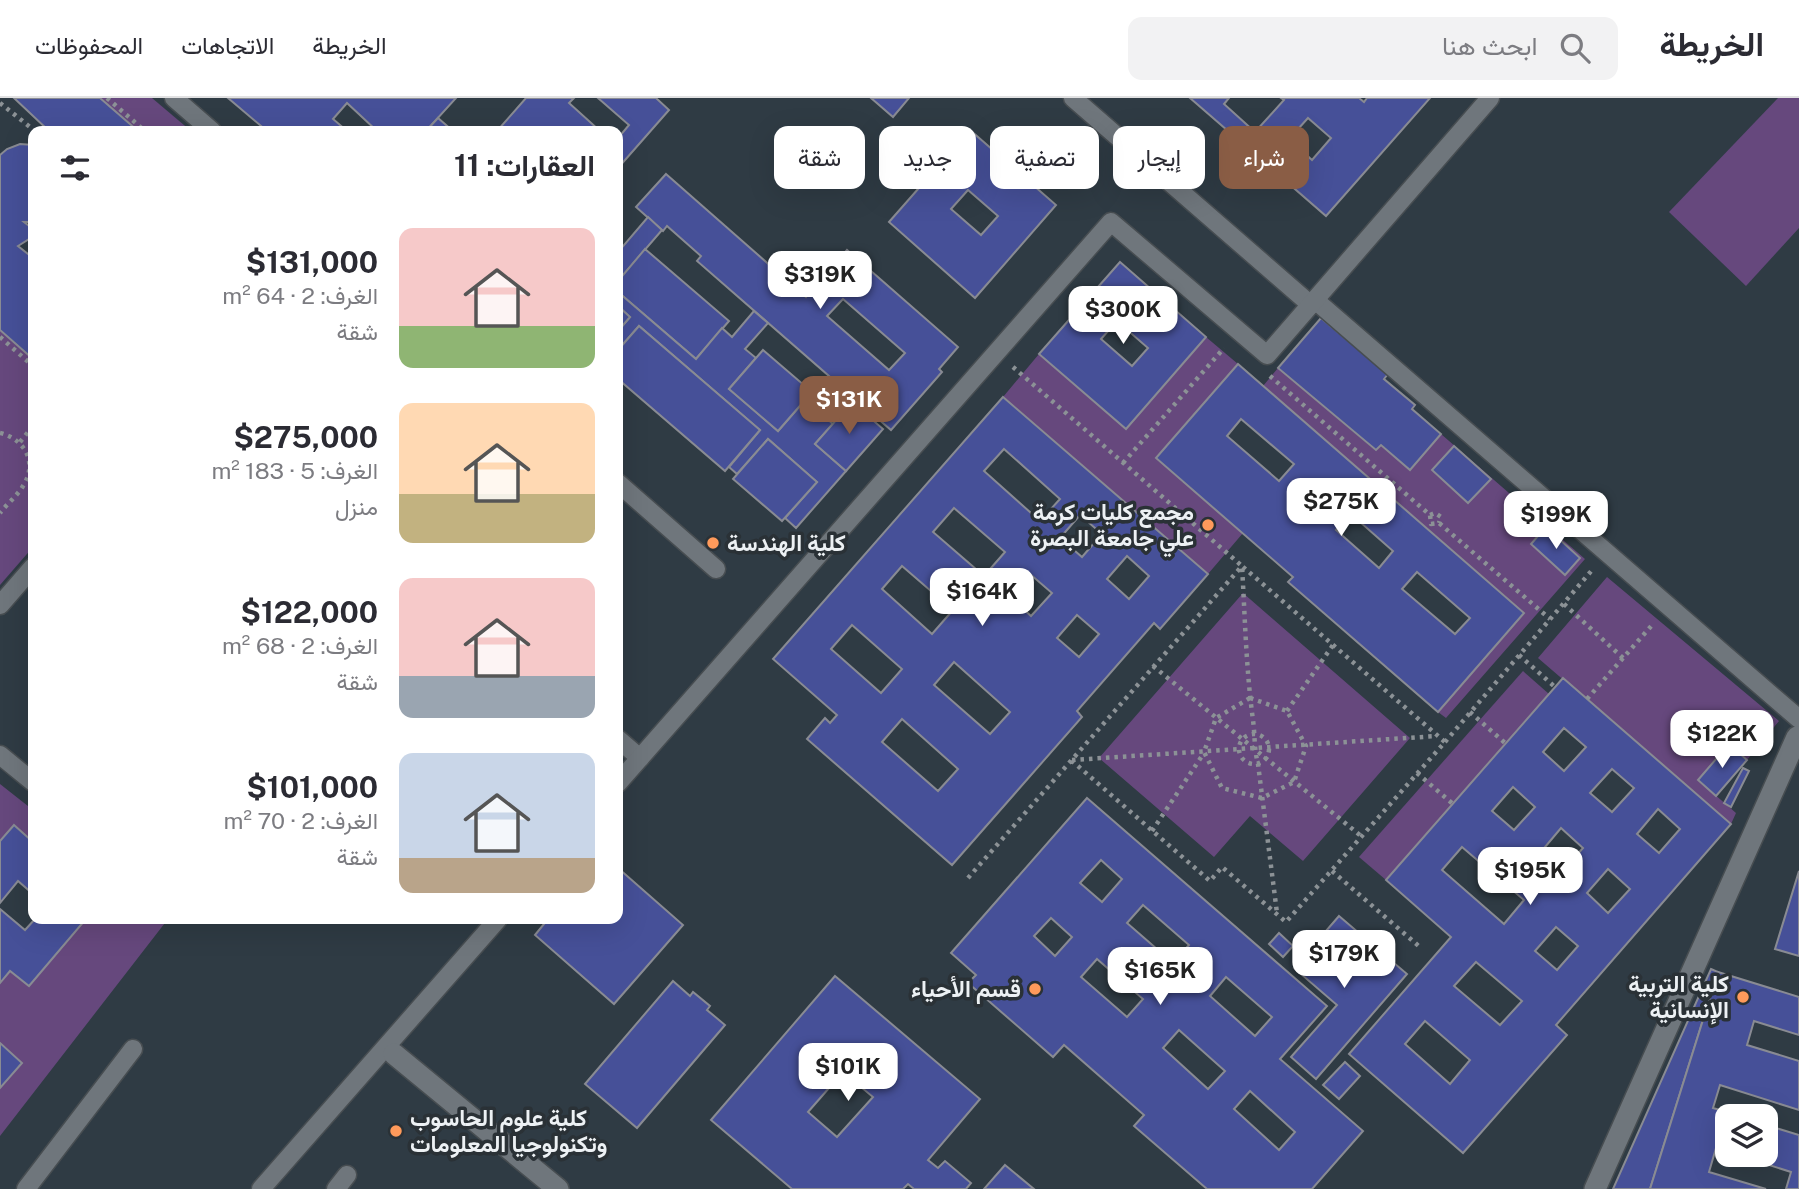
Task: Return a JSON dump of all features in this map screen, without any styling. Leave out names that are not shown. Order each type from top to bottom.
[{"type":"street","points":[[1595,1189],[1798,729]]},
{"type":"street","points":[[394,1054],[558,1189]]},
{"type":"lane","points":[[174,98],[206,126]]},
{"type":"lane","points":[[1073,98],[1608,553],[1798,729]]},
{"type":"lane","points":[[623,775],[1111,222],[1267,355],[1485,100]]},
{"type":"lane","points":[[623,488],[716,569]]},
{"type":"lane","points":[[0,605],[28,573]]},
{"type":"lane","points":[[623,743],[640,758]]},
{"type":"lane","points":[[0,755],[28,778]]},
{"type":"lane","points":[[261,1189],[494,924]]},
{"type":"lane","points":[[26,1189],[133,1049]]},
{"type":"path","points":[[8,98],[1,104],[29,126]]},
{"type":"path","points":[[107,98],[139,126]]},
{"type":"path","points":[[1123,463],[1239,331]]},
{"type":"path","points":[[0,337],[28,362]]},
{"type":"path","points":[[996,352],[1444,742]]},
{"type":"path","points":[[1267,355],[1270,377],[1430,515],[1430,524],[1439,523],[1550,620]]},
{"type":"path","points":[[20,442],[28,432]]},
{"type":"path","points":[[0,433],[20,442],[27,452],[28,462],[26,480],[0,513]]},
{"type":"path","points":[[1430,515],[1439,514],[1439,523]]},
{"type":"path","points":[[1071,760],[1210,881],[1222,867],[1286,922],[1608,553]]},
{"type":"path","points":[[968,878],[1242,566]]},
{"type":"path","points":[[1242,566],[1254,749],[1277,914]]},
{"type":"path","points":[[1564,604],[1623,658]]},
{"type":"path","points":[[1587,699],[1653,624]]},
{"type":"path","points":[[1287,711],[1333,645]]},
{"type":"path","points":[[1520,655],[1555,687]]},
{"type":"path","points":[[1153,666],[1362,836]]},
{"type":"path","points":[[1152,831],[1204,752],[1216,718],[1250,698],[1287,711],[1306,746],[1294,782],[1262,798],[1222,788],[1204,752]]},
{"type":"path","points":[[1470,712],[1506,743]]},
{"type":"path","points":[[1242,739],[1255,735],[1261,737],[1269,748]]},
{"type":"path","points":[[1071,760],[1437,736]]},
{"type":"path","points":[[1242,739],[1239,750],[1241,757],[1251,764],[1258,764],[1265,758],[1269,748]]},
{"type":"path","points":[[1417,773],[1453,804]]},
{"type":"path","points":[[1332,871],[1421,948]]},
{"type":"shaded area","name":"مجمع كليات كرمة علي جامعة البصرة","points":[[0,98],[1799,98],[1799,1189],[0,1189]]},
{"type":"shaded area","points":[[100,98],[152,98],[185,126],[132,126]]},
{"type":"shaded area","points":[[1778,98],[1799,98],[1799,228],[1746,286],[1669,212]]},
{"type":"shaded area","points":[[0,330],[28,355],[28,553],[0,585]]},
{"type":"shaded area","points":[[1206,337],[1238,364],[1156,458],[1243,533],[1208,574],[1003,397],[1039,354],[1126,429]]},
{"type":"shaded area","points":[[1278,368],[1375,450],[1381,445],[1410,470],[1441,434],[1585,559],[1446,718],[1438,712],[1524,613],[1263,386]],"holes":[[[1454,446],[1490,478],[1468,503],[1432,470]],[[1546,527],[1580,557],[1565,575],[1531,544]]]},
{"type":"shaded area","points":[[1607,577],[1779,721],[1747,760],[1729,744],[1698,780],[1736,813],[1731,824],[1538,658]]},
{"type":"shaded area","points":[[1243,593],[1410,738],[1303,861],[1250,816],[1214,857],[1099,758]]},
{"type":"shaded area","points":[[1523,671],[1549,694],[1386,880],[1359,857]]},
{"type":"shaded area","points":[[0,784],[28,806],[28,838],[14,825],[0,841]]},
{"type":"shaded area","points":[[82,924],[164,924],[0,1136],[0,1088],[22,1063],[0,1043],[0,983],[10,971],[29,986]]},
{"type":"building","points":[[14,98],[100,98],[132,126],[44,126]]},
{"type":"building","points":[[228,98],[456,98],[431,126],[372,126],[347,103],[333,119],[341,126],[261,126]]},
{"type":"building","points":[[526,98],[574,98],[569,103],[594,126],[501,126]]},
{"type":"building","points":[[598,98],[656,98],[669,110],[623,162],[623,132],[629,125]]},
{"type":"building","points":[[871,98],[909,98],[893,117]]},
{"type":"building","points":[[1190,98],[1229,98],[1224,104],[1248,126],[1222,126]]},
{"type":"building","points":[[1281,98],[1359,98],[1364,102],[1367,98],[1430,98],[1326,216],[1295,189],[1309,189],[1309,157],[1312,160],[1331,138],[1308,118],[1301,126],[1260,126],[1284,100]]},
{"type":"building","points":[[438,118],[447,126],[431,126]]},
{"type":"building","points":[[976,135],[990,147],[990,189],[1038,189],[1056,205],[975,298],[889,222],[918,189],[976,189]],"holes":[[[968,190],[998,216],[981,235],[951,209]]]},
{"type":"building","points":[[20,144],[28,145],[28,222],[24,222],[28,225],[28,240],[18,246],[28,254],[28,355],[0,330],[0,155]]},
{"type":"building","points":[[666,174],[806,297],[847,250],[958,347],[939,369],[942,372],[891,430],[697,261],[701,256],[667,226],[663,231],[636,207]],"holes":[[[843,299],[905,353],[889,370],[827,316]]]},
{"type":"building","points":[[648,217],[662,230],[623,275],[623,246]]},
{"type":"building","points":[[645,249],[729,321],[696,359],[623,296],[623,275]]},
{"type":"building","points":[[1120,262],[1206,337],[1126,429],[1039,354]],"holes":[[[1117,321],[1148,348],[1132,366],[1101,339]]]},
{"type":"building","points":[[623,296],[696,359],[722,328],[732,337],[754,311],[768,323],[745,349],[756,358],[729,389],[778,431],[805,400],[833,424],[815,444],[846,471],[796,528],[785,518],[817,482],[768,439],[737,474],[729,467],[760,430],[639,326],[623,344],[623,325],[630,317],[623,311]]},
{"type":"building","points":[[623,311],[630,317],[623,325]]},
{"type":"building","points":[[1321,318],[1388,374],[1384,379],[1415,405],[1412,409],[1441,434],[1410,470],[1381,445],[1376,450],[1278,368]]},
{"type":"building","points":[[639,326],[760,430],[725,471],[623,383],[623,344]]},
{"type":"building","points":[[763,350],[812,392],[778,431],[729,389]]},
{"type":"building","points":[[1238,364],[1524,613],[1438,712],[1288,582],[1293,577],[1156,458]],"holes":[[[1241,419],[1294,464],[1279,481],[1227,436]],[[1317,485],[1334,500],[1319,517],[1302,502]],[[1351,514],[1393,551],[1379,568],[1336,530]],[[1417,572],[1470,618],[1455,634],[1402,589]]]},
{"type":"building","points":[[1003,397],[1208,574],[1160,629],[1154,623],[1077,711],[1082,717],[952,865],[807,739],[825,718],[830,723],[837,715],[773,659]],"holes":[[[1004,449],[1060,499],[1040,521],[984,471]],[[954,508],[1005,552],[984,576],[933,532]],[[1080,515],[1102,534],[1082,557],[1060,538]],[[1127,556],[1149,576],[1129,599],[1107,579]],[[902,566],[953,610],[932,634],[882,589]],[[1030,574],[1052,593],[1031,616],[1010,597]],[[1077,615],[1099,634],[1079,657],[1057,638]],[[852,625],[902,669],[881,693],[831,649]],[[954,662],[1010,712],[990,734],[934,685]],[[902,719],[958,769],[938,791],[882,742]]]},
{"type":"building","points":[[852,402],[883,429],[846,471],[815,444]]},
{"type":"building","points":[[768,439],[817,482],[782,521],[733,479]]},
{"type":"building","points":[[1454,446],[1491,479],[1468,503],[1432,470]]},
{"type":"building","points":[[1546,527],[1580,558],[1565,575],[1531,544]]},
{"type":"building","points":[[1563,678],[1731,824],[1556,1025],[1567,1035],[1463,1153],[1349,1054],[1451,937],[1386,880]],"holes":[[[1564,728],[1586,747],[1564,771],[1543,752]],[[1612,769],[1634,788],[1612,812],[1590,793]],[[1513,787],[1535,807],[1514,830],[1492,811]],[[1658,809],[1680,829],[1659,853],[1637,834]],[[1561,828],[1583,848],[1562,872],[1540,853]],[[1462,847],[1524,900],[1504,924],[1442,870]],[[1608,869],[1630,889],[1608,913],[1587,893]],[[1556,927],[1578,946],[1557,970],[1535,951]],[[1476,962],[1522,1001],[1500,1025],[1454,986]],[[1425,1021],[1470,1060],[1450,1084],[1405,1044]]]},
{"type":"building","points":[[1729,744],[1747,760],[1716,796],[1698,780]]},
{"type":"building","points":[[1743,768],[1749,771],[1731,807],[1724,803]]},
{"type":"building","name":"قسم الأحياء","points":[[1087,798],[1327,1006],[1280,1059],[1363,1131],[1312,1189],[1207,1189],[1134,1126],[1144,1115],[1064,1045],[1053,1057],[968,983],[976,975],[951,953]],"holes":[[[1101,860],[1122,879],[1102,902],[1080,883]],[[1143,905],[1189,945],[1173,963],[1127,923]],[[1051,918],[1072,937],[1055,956],[1034,936]],[[1097,959],[1143,999],[1127,1017],[1081,977]],[[1226,977],[1272,1017],[1255,1036],[1210,996]],[[1179,1030],[1225,1071],[1208,1089],[1163,1048]],[[1250,1091],[1295,1132],[1279,1150],[1234,1109]]]},
{"type":"building","points":[[14,825],[28,838],[28,890],[18,881],[0,903],[0,841]]},
{"type":"building","points":[[1799,871],[1799,956],[1775,949]]},
{"type":"building","points":[[623,872],[683,925],[614,1004],[535,935],[544,924],[623,924]]},
{"type":"building","points":[[0,909],[25,930],[30,924],[82,924],[29,986],[10,971],[0,983]]},
{"type":"building","points":[[1339,916],[1407,974],[1316,1079],[1291,1057],[1337,1005],[1294,968]]},
{"type":"building","points":[[1279,933],[1293,946],[1283,957],[1269,944]]},
{"type":"building","points":[[1711,969],[1718,972],[1650,1189],[1613,1189]]},
{"type":"building","points":[[1718,972],[1799,997],[1799,1035],[1754,1021],[1747,1045],[1799,1061],[1799,1110],[1720,1085],[1713,1108],[1715,1151],[1709,1172],[1766,1189],[1650,1189]]},
{"type":"building","points":[[835,976],[980,1099],[928,1160],[938,1168],[945,1161],[971,1183],[966,1189],[914,1189],[908,1184],[903,1189],[792,1189],[711,1120]],"holes":[[[843,1072],[873,1097],[837,1137],[808,1112]]]},
{"type":"building","points":[[673,981],[690,996],[693,992],[710,1006],[707,1010],[725,1025],[637,1128],[585,1084]]},
{"type":"building","points":[[0,1043],[22,1063],[0,1088]]},
{"type":"building","points":[[1345,1062],[1360,1076],[1339,1099],[1323,1085]]},
{"type":"building","points":[[1778,1129],[1799,1135],[1799,1189],[1786,1189],[1791,1172],[1775,1167],[1778,1167]]},
{"type":"building","points":[[1005,1165],[1034,1189],[984,1189]]},
{"type":"place","name":"مجمع كليات كرمة علي جامعة البصرة","points":[[1208,525]]},
{"type":"place","name":"كلية الهندسة","points":[[713,543]]},
{"type":"place","name":"قسم الأحياء","points":[[1035,989]]},
{"type":"place","name":"كلية التربية الإنسانية","points":[[1743,997]]},
{"type":"place","name":"كلية علوم الحاسوب وتكنولوجيا المعلومات","points":[[396,1131]]}]
